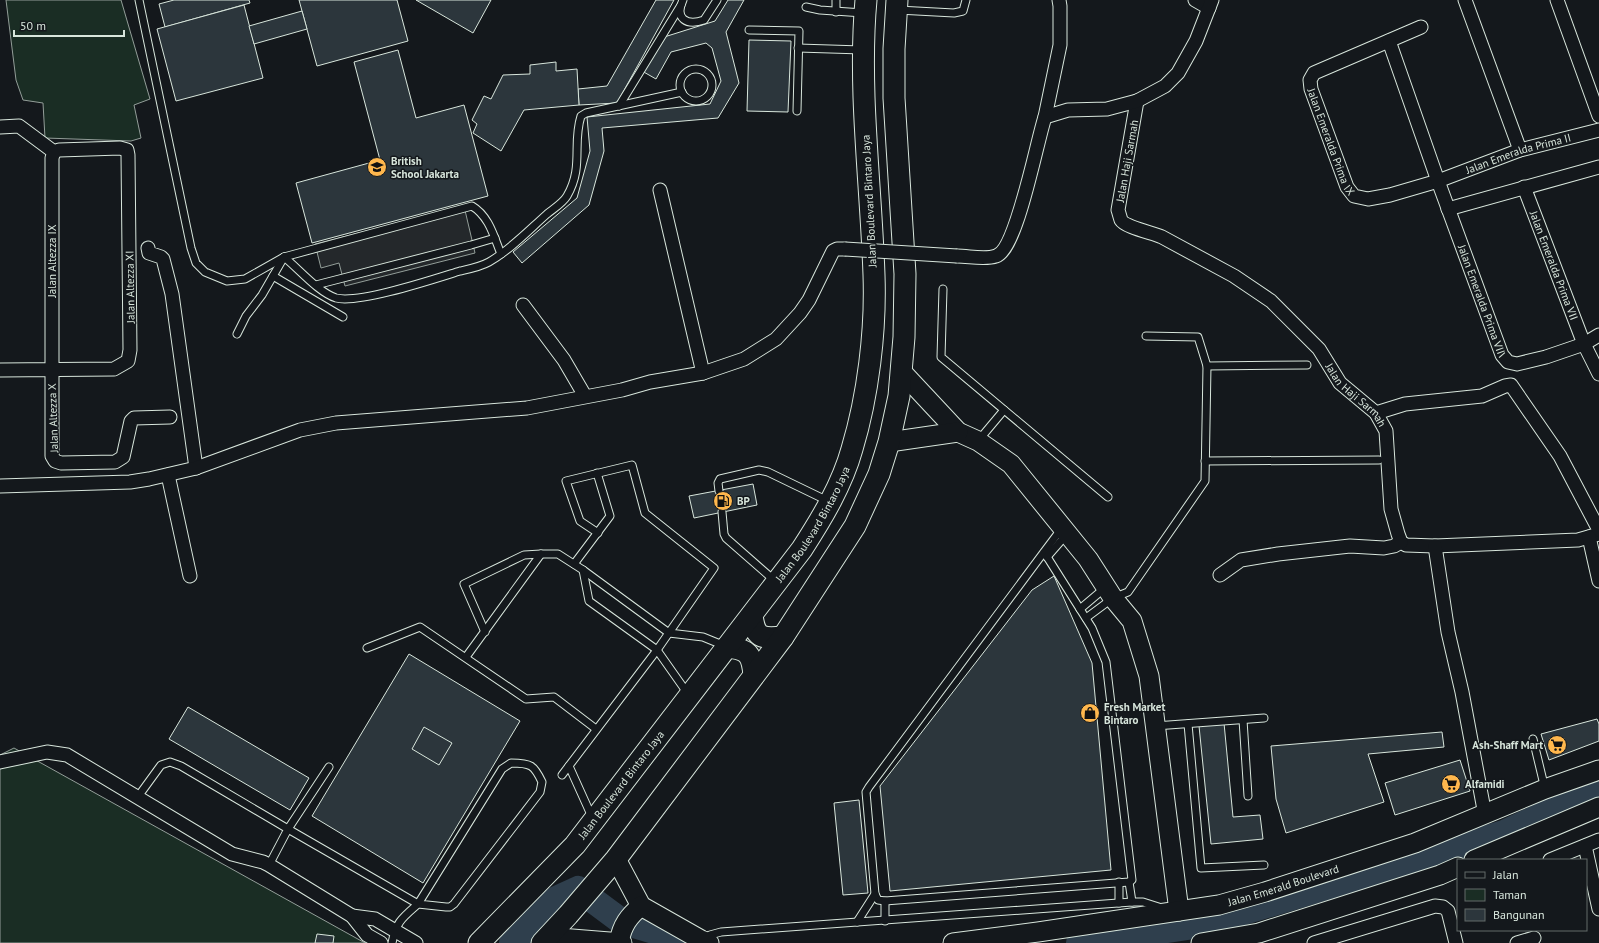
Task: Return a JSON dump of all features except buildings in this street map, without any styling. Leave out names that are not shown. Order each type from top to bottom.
[{"type":"main road","points":[[545,940],[616,859],[783,637],[854,526],[879,474],[889,442],[899,396],[905,274],[894,98],[894,49],[897,5]]},
{"type":"main road","name":"Jalan Boulevard Bintaro Jaya","points":[[479,943],[575,845],[594,821],[802,549],[821,520],[844,472],[854,443],[861,415],[872,339],[874,276],[866,137],[864,50],[865,6]]},
{"type":"main road","points":[[901,371],[958,432],[978,441],[1011,464],[1088,559],[1109,592],[1132,621],[1149,676],[1175,911]]},
{"type":"main road","points":[[889,442],[958,432]]},
{"type":"main road","points":[[752,615],[753,628],[760,636],[769,638],[783,637]]},
{"type":"main road","points":[[727,647],[740,648],[748,654],[753,662],[754,674]]},
{"type":"main road","name":"Jalan Emerald Boulevard","points":[[953,943],[1219,905],[1265,892],[1415,843],[1545,789],[1599,770]]},
{"type":"main road","points":[[1476,859],[1599,807]]},
{"type":"main road","points":[[616,859],[638,908],[705,942]]},
{"type":"main road","points":[[1201,943],[1259,933],[1440,875],[1457,867]]},
{"type":"main road","points":[[545,940],[620,940],[625,922],[638,908]]},
{"type":"street","points":[[0,486],[130,482],[196,468],[300,430],[336,423],[528,408],[622,390],[650,382],[703,373],[744,359],[776,339],[800,313],[809,300],[833,251],[837,249],[987,258],[998,256],[1003,251],[1018,220],[1045,117],[1060,45],[1059,0]]},
{"type":"street","points":[[1195,0],[1210,4]]},
{"type":"street","points":[[1465,0],[1520,150]]},
{"type":"street","points":[[1557,0],[1599,116]]},
{"type":"street","name":"Jalan Haji Sarmah","points":[[1045,117],[1068,110],[1107,109],[1137,101],[1165,86],[1178,72],[1196,41],[1210,4]]},
{"type":"street","points":[[1389,41],[1421,27]]},
{"type":"street","name":"Jalan Emeralda Prima IX","points":[[1389,41],[1314,73],[1310,80],[1311,89],[1347,188],[1354,196],[1368,199],[1390,195],[1438,181]]},
{"type":"street","name":"Jalan Emeralda Prima VIII","points":[[1389,41],[1448,209],[1502,355],[1508,362],[1517,364],[1546,357],[1584,344],[1599,335]]},
{"type":"street","name":"Jalan Haji Sarmah","points":[[1137,101],[1118,210],[1121,220],[1130,227],[1162,237],[1228,272],[1271,301],[1319,348],[1340,383],[1376,413],[1386,431],[1391,509],[1401,542]]},
{"type":"street","points":[[0,127],[19,126],[56,151]]},
{"type":"street","name":"Jalan Emeralda Prima II","points":[[1438,181],[1520,150],[1599,130]]},
{"type":"street","name":"Jalan Altezza XI","points":[[0,370],[114,369],[128,362],[130,350],[128,155],[126,150],[120,148],[56,151]]},
{"type":"street","name":"Jalan Altezza IX","points":[[51,370],[52,158],[56,151]]},
{"type":"street","points":[[1448,209],[1599,167]]},
{"type":"street","name":"Jalan Emeralda Prima VII","points":[[1524,187],[1584,344],[1599,374]]},
{"type":"street","points":[[660,190],[703,373]]},
{"type":"street","points":[[148,248],[149,253],[161,257],[163,260],[172,294],[196,468]]},
{"type":"street","points":[[523,305],[564,360],[585,396]]},
{"type":"street","name":"Jalan Altezza X","points":[[51,370],[52,456],[61,464],[115,462],[123,457],[131,421],[134,418],[170,417]]},
{"type":"street","points":[[1376,413],[1405,404],[1482,396],[1511,385],[1560,456],[1596,534],[1599,581]]},
{"type":"street","points":[[168,475],[190,576]]},
{"type":"street","points":[[1220,576],[1241,560],[1278,554],[1350,546],[1384,548],[1394,546],[1401,542],[1406,545],[1435,546],[1578,540],[1596,534]]},
{"type":"street","points":[[1435,546],[1448,632],[1462,692],[1485,815]]},
{"type":"street","points":[[0,762],[47,752],[67,755],[232,854],[269,865],[352,916],[368,935],[381,943]]},
{"type":"street","points":[[1552,859],[1599,840]]},
{"type":"street","points":[[1585,846],[1599,909]]},
{"type":"street","points":[[1314,943],[1435,906],[1443,907],[1448,911],[1456,943]]},
{"type":"street","points":[[352,916],[375,919],[393,936],[415,943]]},
{"type":"street","points":[[1517,943],[1534,937]]},
{"type":"lane","points":[[139,0],[191,248],[196,263],[205,272],[227,281],[245,279],[284,257],[472,206],[479,210],[489,223],[501,254]]},
{"type":"lane","points":[[682,3],[681,16],[684,21],[691,23],[704,20],[717,0]]},
{"type":"lane","points":[[836,0],[836,12]]},
{"type":"lane","points":[[897,5],[954,12],[963,11],[966,0]]},
{"type":"lane","points":[[619,106],[682,3]]},
{"type":"lane","points":[[806,7],[836,12],[865,6]]},
{"type":"lane","points":[[749,30],[799,31],[797,111]]},
{"type":"lane","points":[[798,48],[864,50]]},
{"type":"lane","points":[[700,70],[705,72],[711,80],[708,94],[700,100],[689,99],[682,92],[680,86],[681,80],[688,71],[700,70]]},
{"type":"lane","points":[[284,257],[321,291],[336,298],[345,299],[372,295],[431,280],[488,263],[501,254],[566,198],[574,181],[578,157],[578,133],[581,116],[586,113],[682,92]]},
{"type":"lane","points":[[316,285],[495,238]]},
{"type":"lane","points":[[236,334],[246,316],[262,295],[284,257]]},
{"type":"lane","points":[[273,276],[343,317]]},
{"type":"lane","points":[[943,289],[941,357],[1108,497]]},
{"type":"lane","points":[[1080,609],[1109,592],[1128,592],[1205,481],[1207,366],[1198,337],[1146,336]]},
{"type":"lane","points":[[1207,366],[1307,365]]},
{"type":"lane","points":[[978,441],[1004,410]]},
{"type":"lane","points":[[1205,460],[1379,460]]},
{"type":"lane","points":[[562,775],[658,650],[714,568],[645,513],[632,465],[566,481],[580,521],[598,532]]},
{"type":"lane","points":[[719,491],[718,483],[720,479],[759,470],[768,472],[830,501]]},
{"type":"lane","points":[[574,564],[610,516],[597,474]]},
{"type":"lane","points":[[722,512],[724,534],[726,538],[776,582]]},
{"type":"lane","points":[[1065,530],[867,789],[866,792],[875,894],[878,900],[885,902],[1129,882]]},
{"type":"lane","points":[[466,658],[541,554]]},
{"type":"lane","points":[[485,632],[464,584],[524,556],[558,554],[583,570],[669,633],[703,638],[727,647]]},
{"type":"lane","points":[[1046,554],[1092,628],[1106,662],[1132,880],[1129,882],[1132,902]]},
{"type":"lane","points":[[583,570],[589,601],[658,650],[690,696]]},
{"type":"lane","points":[[1086,618],[1109,592]]},
{"type":"lane","points":[[367,648],[420,627],[526,699],[554,697],[596,729]]},
{"type":"lane","points":[[1155,726],[1264,718]]},
{"type":"lane","points":[[1243,720],[1248,796]]},
{"type":"lane","points":[[1188,724],[1201,868],[1264,865]]},
{"type":"lane","points":[[1533,740],[1545,789]]},
{"type":"lane","points":[[137,798],[161,765],[170,762],[181,766],[418,904],[450,907],[454,904],[540,792],[542,782],[536,770],[529,765],[511,763],[502,770],[418,904],[400,920],[393,936]]},
{"type":"lane","points":[[569,766],[594,821]]},
{"type":"lane","points":[[269,865],[288,828],[329,767]]},
{"type":"lane","points":[[1119,882],[1119,903]]},
{"type":"lane","points":[[857,922],[875,894]]},
{"type":"lane","points":[[885,902],[885,920]]},
{"type":"lane","points":[[705,942],[710,935],[721,932],[1132,902],[1144,902],[1175,911]]},
{"type":"green space","points":[[6,0],[121,0],[150,99],[134,105],[141,138],[131,141],[45,138],[43,103],[23,100],[16,80]]},
{"type":"green space","points":[[14,748],[365,943],[0,943],[0,755]]},
{"type":"shaded area","points":[[464,206],[475,253],[345,286],[339,263],[321,268],[315,244]]},
{"type":"waterway","points":[[1079,943],[1201,925],[1504,833],[1599,788]]},
{"type":"waterway","points":[[512,943],[556,899],[578,889],[621,921],[693,943]]},
{"type":"place","name":"British School Jakarta","points":[[377,167]]},
{"type":"place","name":"BP","points":[[723,501]]},
{"type":"place","name":"Fresh Market Bintaro","points":[[1090,713]]},
{"type":"place","name":"Ash-Shaff Mart","points":[[1557,745]]},
{"type":"place","name":"Alfamidi","points":[[1451,784]]}]
